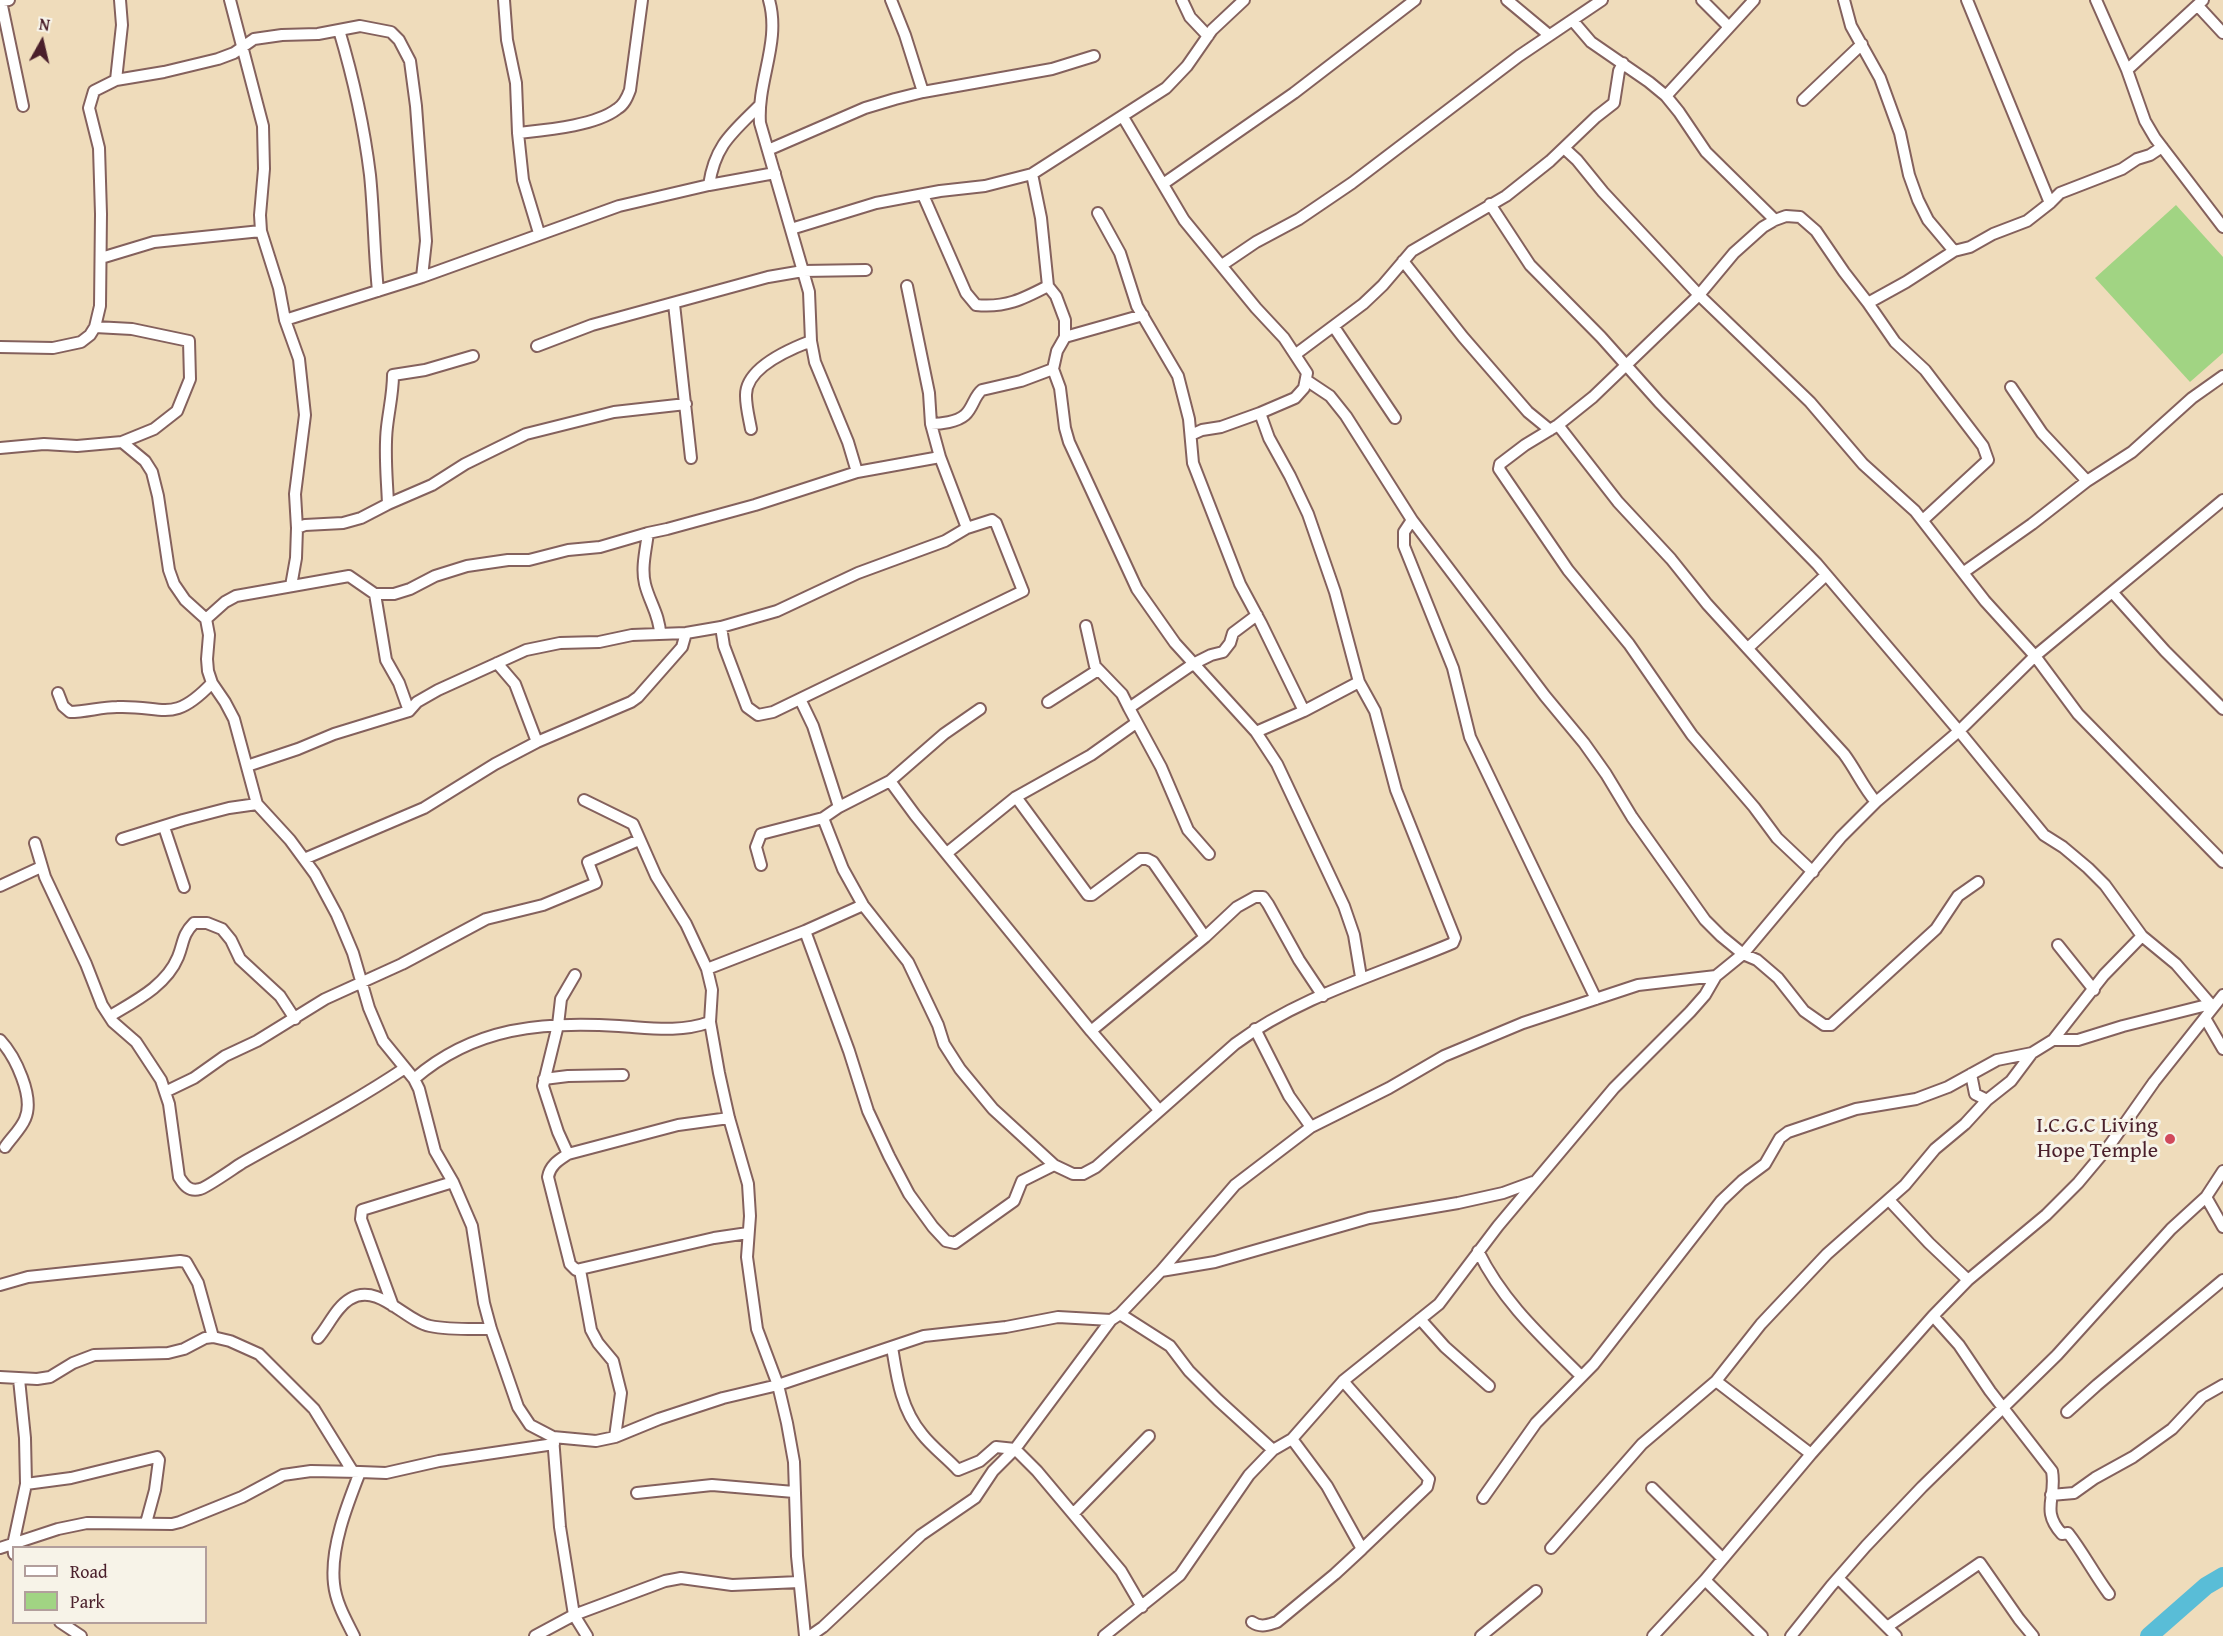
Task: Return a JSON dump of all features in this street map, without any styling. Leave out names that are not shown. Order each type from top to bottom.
[{"type":"street","points":[[9,0],[1,1],[23,106]]},
{"type":"street","points":[[116,80],[122,25],[120,0]]},
{"type":"street","points":[[230,0],[263,126],[264,169],[261,231],[279,288],[285,320],[299,359],[305,415],[295,494],[296,558],[291,586]]},
{"type":"street","points":[[504,0],[507,40],[516,83],[523,180],[539,233]]},
{"type":"street","points":[[518,133],[586,122],[616,110],[626,100],[630,90],[642,0]]},
{"type":"street","points":[[770,0],[774,20],[773,34],[759,106],[760,123],[809,292],[811,341],[815,362],[848,442],[857,472]]},
{"type":"street","points":[[891,0],[923,92]]},
{"type":"street","points":[[1182,0],[1190,17],[1208,36]]},
{"type":"street","points":[[790,229],[876,203],[951,189],[985,186],[1032,174],[1166,88],[1187,66],[1224,17],[1244,0]]},
{"type":"street","points":[[1163,184],[1314,79],[1415,0]]},
{"type":"street","points":[[1506,0],[1549,35]]},
{"type":"street","points":[[1222,265],[1256,242],[1299,219],[1352,183],[1549,35],[1602,0]]},
{"type":"street","points":[[1702,0],[1729,27]]},
{"type":"street","points":[[1665,96],[1754,0]]},
{"type":"street","points":[[1844,0],[1851,26],[1880,78],[1900,133],[1909,175],[1918,200],[1928,220],[1954,251]]},
{"type":"street","points":[[1967,0],[2050,203]]},
{"type":"street","points":[[2096,0],[2127,70],[2145,121],[2155,138],[2223,227]]},
{"type":"street","points":[[2127,70],[2200,3],[2223,33]]},
{"type":"street","points":[[1573,21],[1591,42],[1606,54],[1623,63],[1665,96],[1679,112],[1706,152],[1774,220]]},
{"type":"street","points":[[0,347],[53,348],[81,342],[90,335],[95,327],[100,306],[101,258],[99,148],[89,108],[94,91],[116,80],[219,59],[243,48],[254,39],[282,35],[318,34],[360,26],[391,32],[399,40],[410,62],[416,106],[426,241],[422,277]]},
{"type":"street","points":[[339,30],[357,100],[365,145],[374,220],[378,291]]},
{"type":"street","points":[[1803,100],[1862,44]]},
{"type":"street","points":[[768,150],[865,108],[923,92],[1052,69],[1094,56]]},
{"type":"street","points":[[1296,354],[1334,327],[1383,285],[1412,251],[1518,188],[1564,148],[1614,103],[1619,70],[1623,63]]},
{"type":"street","points":[[710,185],[715,163],[724,141],[759,106]]},
{"type":"street","points":[[1122,117],[1184,220],[1296,354],[1307,373],[1304,388],[1295,398],[1221,427],[1202,430],[1191,435]]},
{"type":"street","points":[[1868,303],[1954,251],[1970,247],[1993,234],[2027,221],[2060,193],[2122,169],[2162,147]]},
{"type":"street","points":[[1564,148],[1699,295],[1810,402],[1863,464],[1915,511],[1985,601],[2035,656],[2078,714],[2223,862]]},
{"type":"street","points":[[285,320],[422,277],[619,206],[710,185],[776,173]]},
{"type":"street","points":[[1032,174],[1041,218],[1048,286],[1056,296],[1065,320],[1065,337],[1057,351],[1053,369],[1060,388],[1069,442],[1137,588],[1162,626],[1193,664],[1256,732],[1277,764],[1344,906],[1354,934],[1360,977]]},
{"type":"street","points":[[923,195],[966,292],[976,305],[1012,304],[1048,286]]},
{"type":"street","points":[[1490,204],[1530,265],[1626,364],[1659,402],[1801,546],[1959,731],[2044,835],[2088,868],[2105,885],[2142,936],[2176,964],[2212,1006]]},
{"type":"street","points":[[1098,213],[1115,240],[1137,306],[1178,376],[1186,406],[1193,463],[1240,584],[1304,711]]},
{"type":"street","points":[[1813,872],[1777,838],[1754,807],[1692,735],[1629,644],[1568,570],[1499,469],[1500,464],[1593,397],[1663,332],[1699,295],[1734,253],[1774,220],[1786,216],[1800,218],[1816,231],[1895,342],[1926,370],[1983,447],[1988,459],[1923,520]]},
{"type":"street","points":[[101,258],[154,242],[261,231]]},
{"type":"street","points":[[1402,261],[1463,337],[1528,412],[1554,427],[1618,502],[1671,559],[1707,604],[1844,754],[1858,774],[1863,786],[1876,802]]},
{"type":"street","points":[[537,346],[592,325],[768,277],[803,271],[866,270]]},
{"type":"street","points":[[907,286],[929,393],[931,424],[940,457],[967,528]]},
{"type":"street","points":[[674,304],[691,458]]},
{"type":"street","points":[[1065,337],[1143,315]]},
{"type":"street","points":[[0,448],[44,444],[77,446],[122,442],[154,429],[177,411],[190,379],[189,341],[132,329],[95,327]]},
{"type":"street","points":[[1334,327],[1395,418]]},
{"type":"street","points":[[751,429],[745,394],[752,379],[772,360],[811,341]]},
{"type":"street","points":[[388,504],[387,428],[393,397],[393,375],[425,370],[473,356]]},
{"type":"street","points":[[931,424],[943,424],[965,415],[982,390],[1021,381],[1053,369]]},
{"type":"street","points":[[1964,572],[2032,525],[2087,481],[2132,452],[2192,398],[2223,376]]},
{"type":"street","points":[[1306,380],[1330,396],[1346,416],[1412,520],[1545,696],[1584,743],[1606,774],[1632,818],[1704,920],[1743,954],[1757,960],[1778,978],[1804,1011],[1824,1025],[1831,1025],[1936,929],[1958,896],[1978,882]]},
{"type":"street","points":[[2011,387],[2042,433],[2087,481]]},
{"type":"street","points":[[297,528],[305,525],[343,523],[361,518],[432,485],[465,464],[526,434],[614,412],[686,404]]},
{"type":"street","points":[[824,818],[843,869],[863,905],[908,962],[938,1025],[944,1044],[960,1069],[993,1109],[1054,1165],[1074,1174],[1083,1174],[1096,1167],[1255,1029],[1360,977],[1410,961],[1453,943],[1455,938],[1396,790],[1375,711],[1359,681],[1335,592],[1308,514],[1269,438],[1260,413]]},
{"type":"street","points":[[122,442],[136,452],[152,472],[158,496],[169,570],[174,584],[185,600],[206,619],[209,635],[207,659],[212,683],[234,720],[257,804],[304,859],[337,915],[369,1008],[383,1041],[414,1079],[419,1089],[435,1151],[453,1182],[472,1226],[484,1303],[518,1407],[530,1425],[553,1440]]},
{"type":"street","points":[[206,619],[225,602],[236,596],[349,576],[375,594],[394,594],[410,589],[435,576],[467,566],[508,560],[529,560],[568,550],[600,547],[755,505],[857,472],[940,457]]},
{"type":"street","points":[[1104,1636],[1180,1575],[1249,1476],[1273,1450],[1292,1439],[1343,1381],[1439,1304],[1478,1251],[1614,1088],[1690,1012],[1705,995],[1716,976],[1743,954],[1841,837],[1876,802],[1959,731],[2035,656],[2223,500]]},
{"type":"street","points":[[247,766],[334,734],[409,711],[417,702],[438,690],[526,650],[560,643],[599,642],[632,635],[686,633],[721,627],[777,611],[858,573],[945,541],[967,528],[992,520],[996,523],[1022,587],[1021,593],[773,712],[758,715],[747,707],[724,646],[721,627]]},
{"type":"street","points":[[1412,520],[1404,532],[1404,546],[1453,668],[1470,737],[1596,999]]},
{"type":"street","points":[[648,533],[643,572],[660,634]]},
{"type":"street","points":[[1748,648],[1825,576]]},
{"type":"street","points":[[2113,593],[2164,651],[2223,709]]},
{"type":"street","points":[[375,594],[386,660],[399,683],[409,711]]},
{"type":"street","points":[[1129,708],[1193,664],[1222,652],[1230,643],[1233,633],[1257,615]]},
{"type":"street","points":[[1086,626],[1090,651],[1098,670],[1122,694],[1161,767],[1188,830],[1209,854]]},
{"type":"street","points":[[304,859],[424,808],[495,764],[537,742],[638,698],[682,648],[686,633]]},
{"type":"street","points":[[497,663],[515,684],[537,742]]},
{"type":"street","points":[[1048,702],[1098,670]]},
{"type":"street","points":[[1256,732],[1304,711],[1359,681]]},
{"type":"street","points":[[58,693],[63,706],[70,712],[117,706],[169,711],[182,707],[199,697],[212,683]]},
{"type":"street","points":[[800,699],[813,726],[839,807]]},
{"type":"street","points":[[761,865],[756,847],[761,834],[824,818],[839,807],[890,781],[944,734],[980,709]]},
{"type":"street","points":[[947,853],[1016,797],[1091,755],[1136,723]]},
{"type":"street","points":[[890,781],[1091,1031],[1159,1110]]},
{"type":"street","points":[[1016,797],[1088,895],[1092,895],[1140,859],[1147,859],[1153,862],[1205,937]]},
{"type":"street","points":[[584,800],[633,824],[656,876],[686,924],[706,969],[712,990],[710,1022],[729,1118],[748,1184],[750,1215],[747,1257],[757,1329],[778,1385],[794,1462],[799,1582],[805,1636]]},
{"type":"street","points":[[122,839],[220,810],[257,804]]},
{"type":"street","points":[[164,827],[184,887]]},
{"type":"street","points":[[165,1092],[194,1078],[225,1056],[258,1041],[325,999],[362,984],[486,919],[543,905],[596,883],[588,862],[639,840]]},
{"type":"street","points":[[35,843],[41,867],[86,964],[102,1005],[136,1042],[161,1080],[170,1113],[179,1177],[184,1186],[191,1190],[198,1190],[363,1096],[405,1068]]},
{"type":"street","points":[[0,886],[41,867]]},
{"type":"street","points":[[1091,1031],[1205,937],[1237,907],[1255,897],[1263,897],[1323,996]]},
{"type":"street","points":[[706,969],[805,931],[863,905]]},
{"type":"street","points":[[110,1016],[138,1000],[164,977],[177,957],[186,932],[194,923],[222,929],[231,940],[240,959],[280,996],[295,1019]]},
{"type":"street","points":[[805,931],[849,1051],[868,1111],[909,1194],[946,1241],[955,1243],[1014,1201],[1022,1181],[1054,1165]]},
{"type":"street","points":[[1483,1498],[1536,1423],[1594,1364],[1721,1201],[1765,1164],[1780,1138],[1788,1132],[1856,1109],[1916,1099],[1948,1087],[1996,1060],[2032,1053],[2053,1040],[2104,975],[2142,936]]},
{"type":"street","points":[[2058,945],[2094,990]]},
{"type":"street","points":[[568,1154],[543,1092],[544,1079],[558,1025],[561,999],[575,975]]},
{"type":"street","points":[[810,1636],[824,1627],[921,1535],[975,1498],[993,1471],[1015,1449],[1116,1317],[1161,1271],[1235,1185],[1311,1127],[1389,1088],[1444,1056],[1523,1023],[1638,985],[1716,976]]},
{"type":"street","points":[[1653,1636],[1706,1580],[1811,1454],[1933,1317],[1968,1280],[2046,1215],[2078,1183],[2109,1146],[2154,1082],[2223,994]]},
{"type":"street","points":[[2053,1040],[2078,1040],[2123,1026],[2212,1006]]},
{"type":"street","points":[[2205,1018],[2223,1049]]},
{"type":"street","points":[[414,1079],[438,1061],[487,1037],[518,1028],[558,1025],[666,1030],[710,1022]]},
{"type":"street","points":[[1255,1029],[1289,1095],[1311,1127]]},
{"type":"street","points":[[0,1040],[10,1051],[28,1093],[26,1119],[5,1147]]},
{"type":"street","points":[[1551,1548],[1642,1444],[1716,1380],[1761,1324],[1827,1254],[1905,1185],[1935,1149],[1965,1124],[1987,1100],[2011,1081],[2032,1053]]},
{"type":"street","points":[[1971,1074],[1975,1094],[1987,1100]]},
{"type":"street","points":[[544,1079],[623,1075]]},
{"type":"street","points":[[729,1118],[678,1125],[568,1154],[549,1171],[549,1177],[572,1269],[580,1270],[714,1238],[748,1233]]},
{"type":"street","points":[[1791,1636],[1838,1578],[1922,1487],[2057,1355],[2171,1229],[2206,1197],[2223,1171]]},
{"type":"street","points":[[393,1306],[361,1219],[362,1210],[453,1182]]},
{"type":"street","points":[[1161,1271],[1215,1262],[1369,1218],[1503,1193],[1534,1182]]},
{"type":"street","points":[[2206,1197],[2223,1227]]},
{"type":"street","points":[[1889,1200],[1968,1280]]},
{"type":"street","points":[[1478,1251],[1503,1295],[1581,1376]]},
{"type":"street","points":[[0,1285],[28,1277],[68,1272],[186,1262],[198,1283],[213,1337]]},
{"type":"street","points":[[580,1270],[591,1330],[598,1343],[613,1360],[621,1393],[615,1437]]},
{"type":"street","points":[[2067,1412],[2223,1280]]},
{"type":"street","points":[[318,1338],[342,1307],[353,1297],[368,1295],[380,1299],[428,1326],[491,1329]]},
{"type":"street","points":[[22,1546],[58,1529],[87,1523],[172,1524],[190,1519],[242,1497],[283,1475],[292,1473],[312,1471],[386,1473],[553,1440],[596,1441],[615,1437],[659,1419],[723,1398],[778,1385],[924,1336],[1006,1327],[1058,1317],[1116,1317],[1170,1346],[1189,1371],[1273,1450]]},
{"type":"street","points":[[1933,1317],[1959,1345],[1990,1391],[2052,1471],[2055,1485],[2049,1512],[2057,1529],[2062,1534],[2068,1533],[2109,1594]]},
{"type":"street","points":[[1420,1319],[1445,1347],[1489,1386]]},
{"type":"street","points":[[0,1377],[20,1379],[50,1377],[86,1356],[168,1353],[184,1349],[198,1340],[213,1337],[230,1341],[258,1354],[314,1409],[357,1472],[335,1556],[334,1584],[342,1612],[354,1636]]},
{"type":"street","points":[[892,1347],[898,1384],[909,1414],[922,1434],[958,1470],[980,1461],[996,1447],[1015,1449],[1037,1471],[1121,1571],[1142,1606]]},
{"type":"street","points":[[14,1546],[26,1484],[20,1379]]},
{"type":"street","points":[[1716,1380],[1811,1454]]},
{"type":"street","points":[[1252,1622],[1258,1626],[1267,1626],[1277,1622],[1335,1574],[1427,1487],[1429,1479],[1343,1381]]},
{"type":"street","points":[[2051,1495],[2074,1493],[2150,1446],[2172,1429],[2202,1397],[2223,1385]]},
{"type":"street","points":[[1073,1514],[1149,1436]]},
{"type":"street","points":[[1292,1439],[1327,1486],[1362,1549]]},
{"type":"street","points":[[553,1440],[560,1527],[574,1615],[587,1636]]},
{"type":"street","points":[[26,1484],[71,1478],[157,1457],[159,1460],[155,1490],[146,1523]]},
{"type":"street","points":[[637,1493],[712,1485],[794,1492]]},
{"type":"street","points":[[1652,1488],[1722,1558]]},
{"type":"street","points":[[1887,1627],[1980,1563],[2033,1636]]},
{"type":"street","points":[[535,1636],[574,1615],[665,1581],[681,1578],[732,1585],[799,1582]]},
{"type":"street","points":[[1838,1578],[1896,1636]]},
{"type":"street","points":[[1706,1580],[1762,1636]]},
{"type":"street","points":[[1481,1636],[1536,1591]]},
{"type":"street","points":[[62,1624],[81,1636]]},
{"type":"green space","points":[[2176,205],[2223,257],[2223,353],[2190,382],[2095,278]]},
{"type":"waterway","points":[[2149,1636],[2206,1586],[2223,1576]]},
{"type":"place","name":"I.C.G.C Living Hope Temple","points":[[2170,1139]]}]
